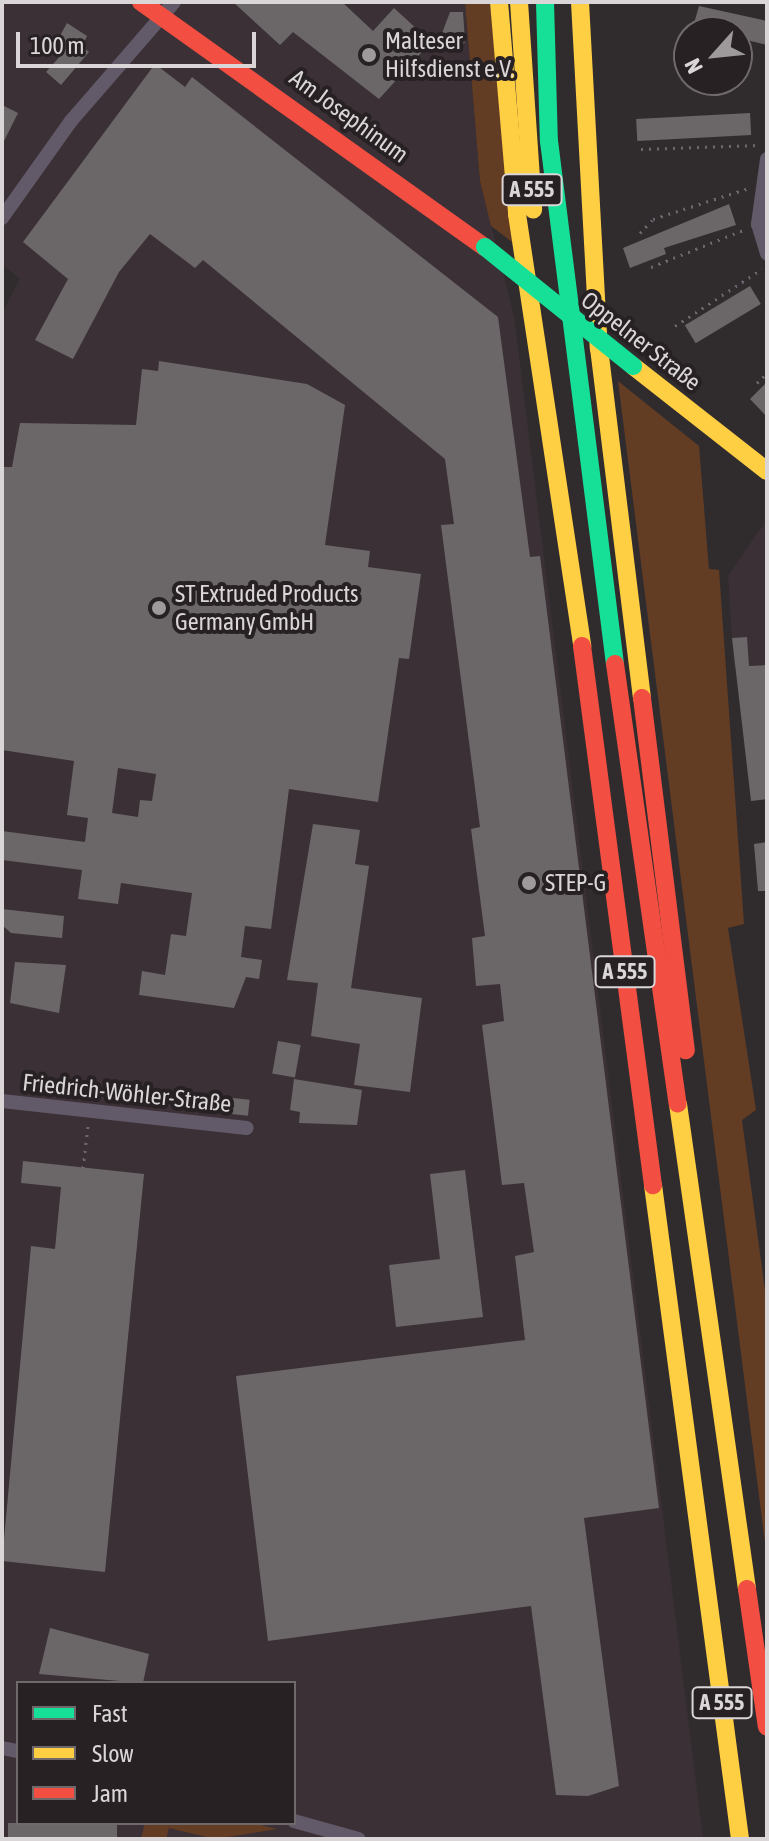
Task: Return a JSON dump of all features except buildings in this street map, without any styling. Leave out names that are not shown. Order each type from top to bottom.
[{"type":"main road","name":"Am Josephinum","points":[[141,2],[168,8],[485,247]]},
{"type":"main road","points":[[499,2],[515,200],[546,377]]},
{"type":"main road","name":"A 555","points":[[519,2],[546,377],[740,1839]]},
{"type":"main road","name":"A 555","points":[[545,2],[559,255],[767,1727]]},
{"type":"main road","points":[[571,2],[587,311],[635,803]]},
{"type":"main road","points":[[580,2],[599,348],[734,1408],[729,1447]]},
{"type":"main road","name":"Oppelner Straße","points":[[485,247],[767,471]]},
{"type":"street","points":[[2,218],[71,121],[168,8]]},
{"type":"street","points":[[767,159],[760,184],[758,224],[767,254]]},
{"type":"street","name":"Friedrich-Wöhler-Straße","points":[[2,1101],[247,1128]]},
{"type":"street","points":[[296,1822],[359,1839]]},
{"type":"path","points":[[641,149],[767,145]]},
{"type":"path","points":[[640,233],[653,219],[760,184]]},
{"type":"path","points":[[651,267],[758,224]]},
{"type":"path","points":[[675,326],[767,266]]},
{"type":"path","points":[[757,383],[767,373]]},
{"type":"path","points":[[83,1168],[90,1110]]},
{"type":"shaded area","points":[[2,2],[465,2],[480,181],[514,316],[703,1839],[2,1839],[2,314],[20,279],[2,264]]},
{"type":"shaded area","points":[[465,2],[490,2],[512,242],[491,226],[480,181]]},
{"type":"shaded area","points":[[618,381],[699,446],[709,569],[719,570],[744,924],[728,928],[756,1110],[742,1120],[767,1305],[767,1559]]},
{"type":"shaded area","points":[[767,519],[767,665],[734,667],[728,576]]},
{"type":"shaded area","points":[[144,1825],[261,1825],[277,1829],[215,1839],[169,1828],[166,1839],[141,1839]]},
{"type":"traffic: fast","points":[[545,2],[549,141],[615,664]]},
{"type":"traffic: fast","points":[[485,247],[633,366]]},
{"type":"traffic: slow","points":[[499,2],[517,214],[582,646]]},
{"type":"traffic: slow","points":[[519,2],[533,210]]},
{"type":"traffic: slow","points":[[580,2],[599,348],[642,698]]},
{"type":"traffic: slow","points":[[633,366],[767,471]]},
{"type":"traffic: slow","points":[[678,1104],[747,1589]]},
{"type":"traffic: slow","points":[[653,1185],[740,1839]]},
{"type":"traffic: jam","points":[[141,2],[485,247]]},
{"type":"traffic: jam","points":[[582,646],[653,1185]]},
{"type":"traffic: jam","points":[[615,664],[678,1104]]},
{"type":"traffic: jam","points":[[642,698],[686,1050]]},
{"type":"traffic: jam","points":[[747,1589],[767,1727]]},
{"type":"place","name":"Malteser Hilfsdienst e.V.","points":[[369,55]]},
{"type":"place","name":"ST Extruded Products Germany GmbH","points":[[159,608]]},
{"type":"place","name":"STEP-G","points":[[529,883]]}]
